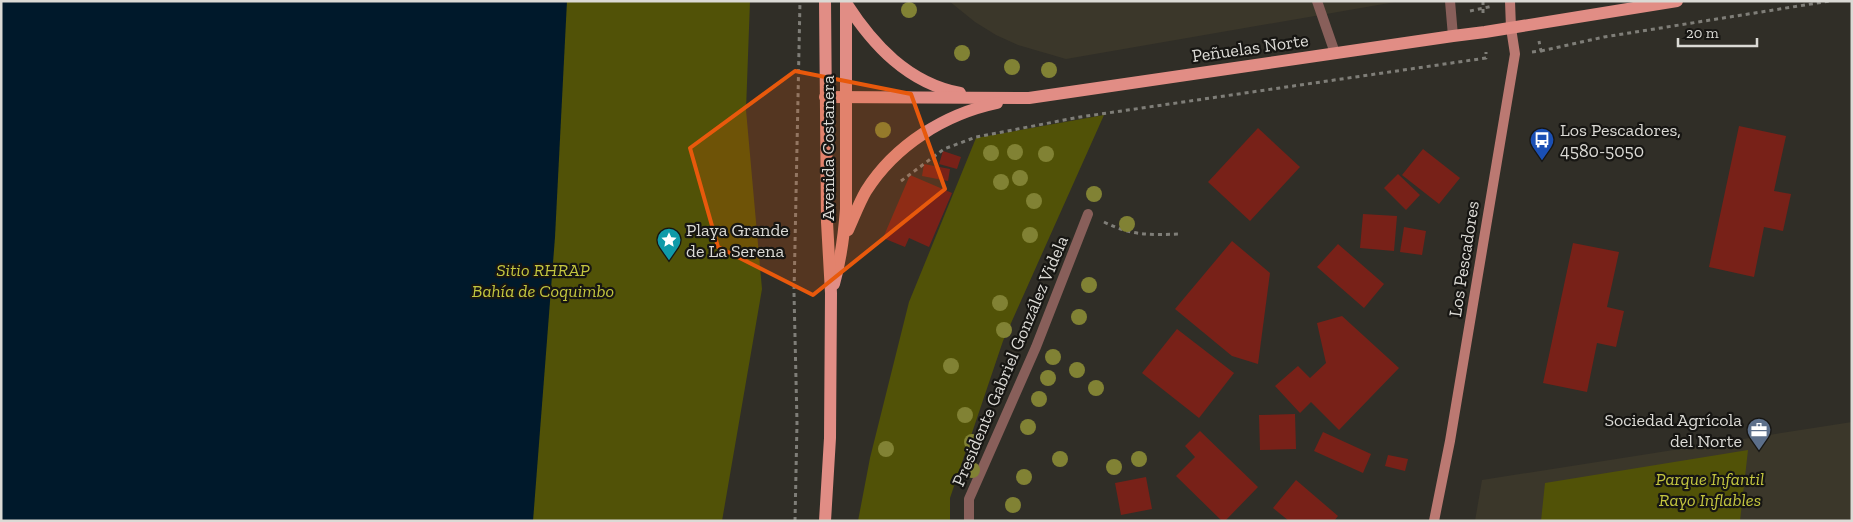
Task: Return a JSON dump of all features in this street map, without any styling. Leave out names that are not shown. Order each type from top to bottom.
[{"type":"main road","name":"Avenida Costanera","points":[[825,1],[827,222],[831,293],[830,438],[825,521]]},
{"type":"main road","name":"Peñuelas Norte","points":[[826,98],[1029,98],[1485,32],[1678,1]]},
{"type":"main road","name":"Avenida Costanera","points":[[831,293],[840,265],[846,209],[846,2]]},
{"type":"main road","points":[[846,2],[868,34],[895,62],[934,86],[956,93],[980,97]]},
{"type":"main road","points":[[844,237],[865,192],[903,149],[938,124],[982,106],[1029,98]]},
{"type":"street","points":[[1317,1],[1335,53]]},
{"type":"street","points":[[1450,1],[1453,36]]},
{"type":"street","name":"Los Pescadores","points":[[1434,521],[1450,441],[1514,54],[1510,2]]},
{"type":"street","name":"Presidente Gabriel González Videla","points":[[969,521],[969,499],[1036,347],[1088,214]]},
{"type":"path","points":[[795,521],[797,423],[794,293],[800,1]]},
{"type":"path","points":[[879,174],[894,187],[944,149],[976,137],[1080,117],[1486,58],[1483,1]]},
{"type":"path","points":[[1541,51],[1604,37],[1830,1]]},
{"type":"path","points":[[1451,14],[1510,2]]},
{"type":"path","points":[[1088,214],[1116,228],[1147,236],[1181,234]]},
{"type":"highlighted area","points":[[795,71],[911,94],[945,189],[813,295],[718,247],[690,148]]},
{"type":"shaded area","points":[[949,1],[1401,1],[1066,59],[1018,45],[996,35],[975,22]]},
{"type":"shaded area","name":"Sociedad Agrícola del Norte","points":[[1852,422],[1852,521],[1475,521],[1482,480]]},
{"type":"green space","name":"Sitio RHRAP Bahía de Coquimbo","points":[[348,1],[750,1],[746,110],[762,289],[722,521],[309,521]]},
{"type":"green space","points":[[1104,115],[1003,341],[950,498],[950,521],[858,521],[870,458],[909,302],[976,138]]},
{"type":"green space","name":"Parque Infantil Rayo Inflables","points":[[1748,450],[1740,521],[1541,521],[1545,483]]},
{"type":"water","points":[[1,1],[567,1],[555,237],[533,521],[1,521]]},
{"type":"building","points":[[1739,126],[1786,136],[1774,191],[1791,194],[1783,231],[1764,227],[1754,277],[1709,267]]},
{"type":"building","points":[[1258,128],[1300,167],[1250,221],[1208,182]]},
{"type":"building","points":[[1423,149],[1460,178],[1439,204],[1402,175]]},
{"type":"building","points":[[943,151],[961,157],[957,169],[939,164]]},
{"type":"building","points":[[924,164],[950,169],[948,181],[922,176]]},
{"type":"building","points":[[1398,174],[1420,195],[1406,210],[1384,188]]},
{"type":"building","points":[[910,175],[952,193],[929,247],[909,238],[905,247],[883,238]]},
{"type":"building","points":[[1363,214],[1397,216],[1394,251],[1360,248]]},
{"type":"building","points":[[1404,227],[1426,231],[1422,255],[1400,252]]},
{"type":"building","points":[[1232,241],[1270,273],[1258,364],[1232,356],[1175,309]]},
{"type":"building","points":[[1573,243],[1619,252],[1607,307],[1624,311],[1616,347],[1597,343],[1587,392],[1543,383]]},
{"type":"building","points":[[1338,244],[1384,284],[1364,308],[1317,267]]},
{"type":"building","points":[[1342,316],[1399,368],[1339,430],[1311,402],[1300,413],[1275,386],[1298,366],[1310,378],[1326,363],[1317,323]]},
{"type":"building","points":[[1177,329],[1234,373],[1199,418],[1142,373]]},
{"type":"building","points":[[1295,414],[1296,449],[1260,450],[1259,415]]},
{"type":"building","points":[[1200,431],[1258,487],[1225,521],[1222,521],[1176,476],[1195,457],[1185,446]]},
{"type":"building","points":[[1323,432],[1371,454],[1363,473],[1314,451]]},
{"type":"building","points":[[1388,455],[1408,459],[1405,471],[1385,466]]},
{"type":"building","points":[[1146,477],[1152,509],[1121,515],[1115,483]]},
{"type":"building","points":[[1296,480],[1338,516],[1334,521],[1289,521],[1273,508]]},
{"type":"place","name":"Los Pescadores, 4580-5050","points":[[1542,161]]},
{"type":"place","name":"Playa Grande de La Serena","points":[[669,261]]},
{"type":"place","name":"Sociedad Agrícola del Norte","points":[[1759,451]]}]
